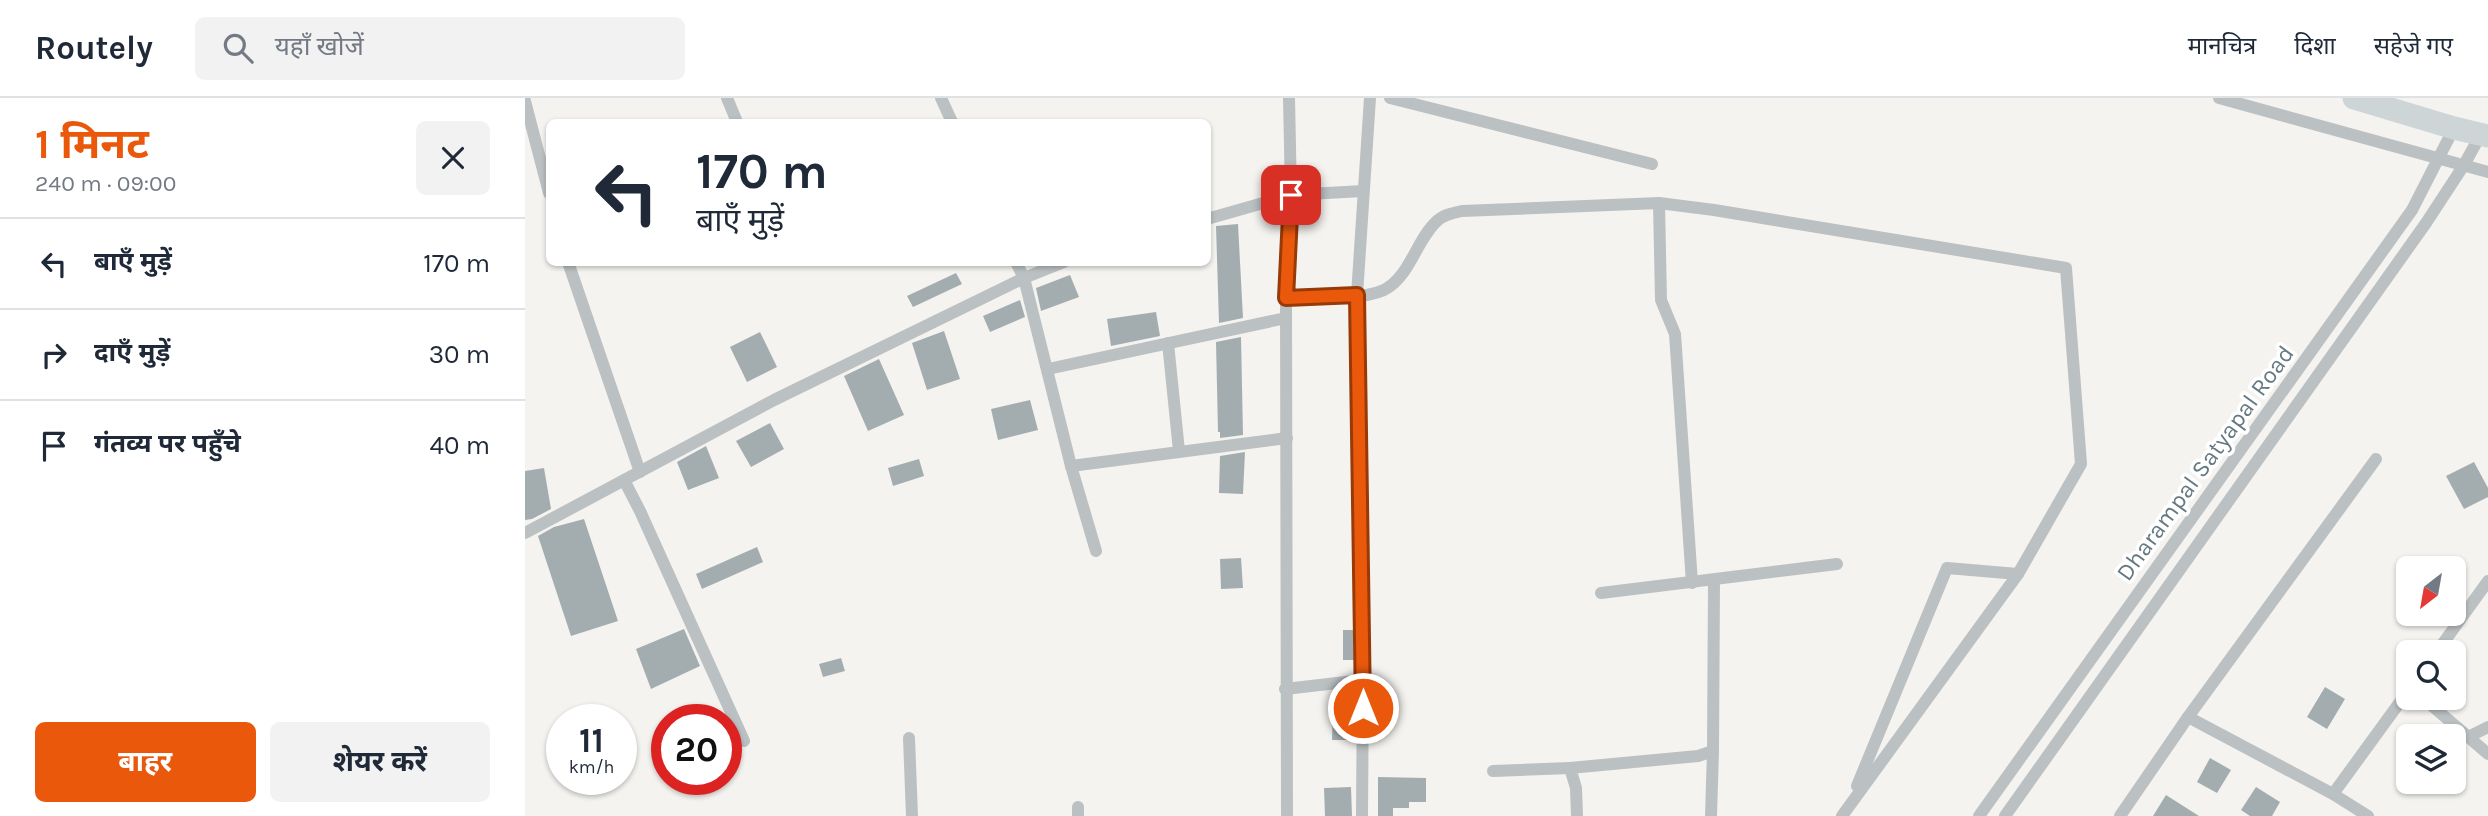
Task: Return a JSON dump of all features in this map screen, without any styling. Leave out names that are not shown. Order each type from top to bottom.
[{"type":"main road","points":[[2354,98],[2484,135]]},
{"type":"street","points":[[727,98],[736,119]]},
{"type":"street","points":[[941,98],[951,119]]},
{"type":"street","points":[[1286,816],[1286,298],[1291,195],[1289,98]]},
{"type":"street","points":[[1362,816],[1363,680],[1357,295],[1370,98]]},
{"type":"street","points":[[1390,98],[1652,163]]},
{"type":"street","points":[[2219,98],[2488,172]]},
{"type":"street","points":[[525,101],[546,182]]},
{"type":"street","name":"Dharampal Satyapal Road","points":[[1979,816],[2412,210],[2454,128]]},
{"type":"street","name":"Dharampal Satyapal Road","points":[[2010,814],[2426,223],[2484,135]]},
{"type":"street","points":[[1211,218],[1291,195],[1363,191]]},
{"type":"street","points":[[1286,298],[1357,295],[1382,291],[1394,284],[1438,219],[1462,211],[1659,203],[2066,268],[2081,464],[2018,574],[1845,811]]},
{"type":"street","points":[[1659,203],[1661,300],[1675,334],[1692,583]]},
{"type":"street","points":[[569,266],[640,472]]},
{"type":"street","points":[[1018,266],[1024,278],[1071,466],[1096,551]]},
{"type":"street","points":[[525,533],[774,400],[1024,278],[1054,266]]},
{"type":"street","points":[[1048,369],[1286,318]]},
{"type":"street","points":[[1168,343],[1179,451]]},
{"type":"street","points":[[1071,466],[1287,438]]},
{"type":"street","points":[[2120,816],[2187,717],[2376,459]]},
{"type":"street","points":[[624,480],[744,741]]},
{"type":"street","points":[[1601,593],[1837,564]]},
{"type":"street","points":[[1845,811],[1947,568],[2018,574]]},
{"type":"street","points":[[1711,816],[1714,581]]},
{"type":"street","points":[[2445,640],[2488,581]]},
{"type":"street","points":[[1285,689],[1363,680]]},
{"type":"street","points":[[2333,794],[2396,707]]},
{"type":"street","points":[[2438,710],[2488,754]]},
{"type":"street","points":[[2187,717],[2333,794],[2368,816]]},
{"type":"street","points":[[2469,736],[2488,727]]},
{"type":"street","points":[[909,738],[912,816]]},
{"type":"street","points":[[1493,771],[1570,768],[1698,756],[1713,751]]},
{"type":"street","points":[[1570,768],[1576,788],[1577,816]]},
{"type":"street","points":[[1993,797],[2010,814]]},
{"type":"building","points":[[1238,224],[1243,318],[1219,323],[1216,226]]},
{"type":"building","points":[[956,273],[962,284],[913,307],[907,296]]},
{"type":"building","points":[[1070,275],[1079,297],[1041,311],[1036,288]]},
{"type":"building","points":[[1020,300],[1025,317],[990,332],[983,316]]},
{"type":"building","points":[[1156,312],[1160,336],[1111,346],[1107,319]]},
{"type":"building","points":[[944,331],[960,379],[927,390],[912,343]]},
{"type":"building","points":[[760,332],[777,367],[747,382],[730,347]]},
{"type":"building","points":[[1241,337],[1243,435],[1220,438],[1216,342]]},
{"type":"building","points":[[879,359],[904,415],[868,431],[844,376]]},
{"type":"building","points":[[1030,400],[1038,430],[998,440],[991,409]]},
{"type":"building","points":[[770,423],[784,449],[751,467],[736,441]]},
{"type":"building","points":[[706,446],[719,478],[688,490],[677,462]]},
{"type":"building","points":[[1245,452],[1243,494],[1219,493],[1220,456]]},
{"type":"building","points":[[919,459],[924,476],[893,486],[888,468]]},
{"type":"building","points":[[2474,462],[2488,488],[2488,497],[2464,509],[2446,476]]},
{"type":"building","points":[[544,468],[551,509],[525,520],[525,471]]},
{"type":"building","points":[[584,519],[618,621],[571,636],[538,536],[554,527]]},
{"type":"building","points":[[757,547],[763,562],[702,589],[696,574]]},
{"type":"building","points":[[1241,558],[1243,588],[1221,589],[1220,559]]},
{"type":"building","points":[[684,629],[700,666],[651,689],[636,649]]},
{"type":"building","points":[[1343,630],[1353,630],[1354,660],[1343,660]]},
{"type":"building","points":[[841,658],[845,671],[823,677],[819,664]]},
{"type":"building","points":[[2325,687],[2345,699],[2327,729],[2307,717]]},
{"type":"building","points":[[1333,709],[1348,710],[1348,740],[1332,740]]},
{"type":"building","points":[[2210,758],[2231,770],[2217,793],[2197,782]]},
{"type":"building","points":[[1378,777],[1426,778],[1426,802],[1409,802],[1409,808],[1393,808],[1393,816],[1378,816]]},
{"type":"building","points":[[1351,787],[1352,816],[1325,816],[1324,788]]},
{"type":"building","points":[[2256,787],[2280,802],[2272,816],[2250,816],[2241,810]]},
{"type":"building","points":[[2166,795],[2199,816],[2153,816]]},
{"type":"route","points":[[1291,195],[1286,298],[1357,295],[1363,708]]}]
